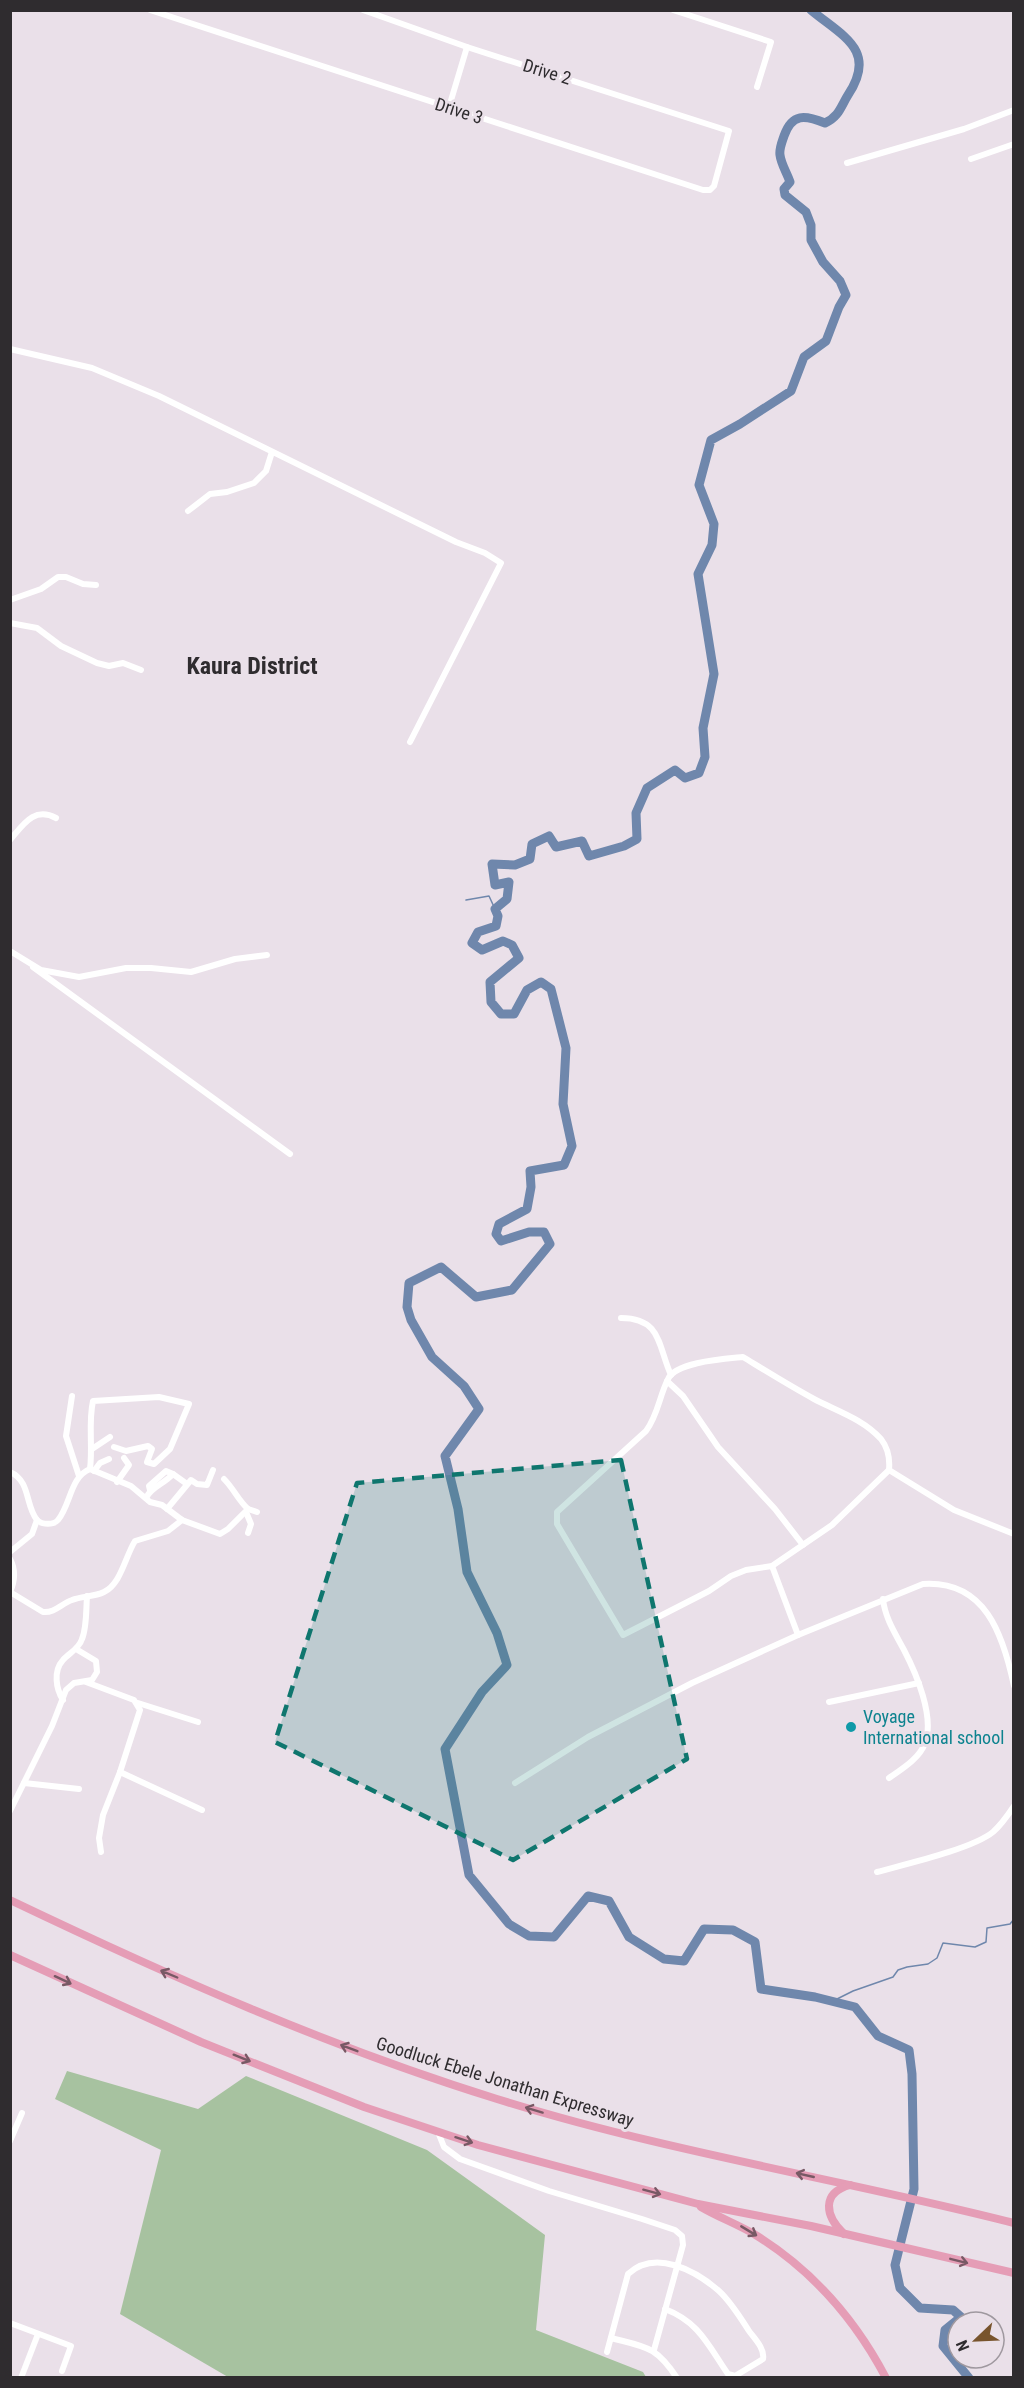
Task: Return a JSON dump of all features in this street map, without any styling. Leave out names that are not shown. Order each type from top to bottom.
[{"type":"main road","name":"Goodluck Ebele Jonathan Expressway","points":[[10,1900],[148,1965],[264,2015],[413,2072],[541,2112],[680,2149],[917,2199],[1014,2223]]},
{"type":"main road","points":[[10,1955],[201,2042],[364,2107],[478,2145],[698,2204],[735,2210],[1014,2273]]},
{"type":"main road","points":[[845,2235],[830,2218],[830,2200],[835,2191],[852,2185]]},
{"type":"main road","points":[[698,2204],[738,2224],[768,2243],[813,2279],[846,2314],[885,2378]]},
{"type":"street","name":"Drive 3","points":[[150,10],[707,191],[714,186],[730,133]]},
{"type":"street","name":"Drive 2","points":[[363,10],[467,47],[730,133]]},
{"type":"street","points":[[673,10],[771,42],[756,87]]},
{"type":"street","points":[[449,107],[467,47]]},
{"type":"street","points":[[847,163],[964,129],[1014,110]]},
{"type":"street","points":[[971,159],[1014,144]]},
{"type":"street","points":[[10,349],[92,368],[159,396],[501,563],[410,742]]},
{"type":"street","points":[[188,511],[210,494],[227,492],[254,483],[266,471],[272,452]]},
{"type":"street","points":[[10,600],[40,589],[58,577],[96,585]]},
{"type":"street","points":[[10,623],[37,628],[61,646],[97,663],[110,666],[123,663],[141,670]]},
{"type":"street","points":[[10,840],[24,823],[35,815],[47,814],[56,818]]},
{"type":"street","points":[[10,951],[290,1154]]},
{"type":"street","points":[[33,966],[41,970],[79,978],[126,968],[191,972],[235,959],[267,955]]},
{"type":"street","points":[[621,1318],[636,1320],[651,1328],[661,1342],[669,1378],[718,1447],[775,1509],[803,1545]]},
{"type":"street","points":[[742,1357],[865,1425],[887,1449],[890,1459],[889,1470],[832,1525],[772,1566],[746,1570],[731,1576],[709,1591],[623,1635],[556,1524],[557,1512],[646,1431],[655,1419],[669,1378],[684,1367],[742,1357]]},
{"type":"street","points":[[72,1396],[66,1436],[79,1476]]},
{"type":"street","points":[[92,1470],[90,1412],[93,1401],[159,1397],[189,1404],[170,1449],[154,1464],[147,1462],[152,1449],[148,1446],[126,1451],[114,1447]]},
{"type":"street","points":[[92,1449],[110,1437]]},
{"type":"street","points":[[117,1482],[129,1465],[124,1458]]},
{"type":"street","points":[[37,1520],[48,1524],[58,1520],[79,1476],[109,1459]]},
{"type":"street","points":[[92,1470],[131,1486],[150,1502],[167,1509],[182,1520],[220,1534],[247,1510]]},
{"type":"street","points":[[167,1509],[191,1480],[196,1484],[199,1482],[207,1485],[213,1470]]},
{"type":"street","points":[[889,1470],[954,1510],[1014,1534]]},
{"type":"street","points":[[146,1498],[150,1490],[148,1486],[166,1471],[187,1484]]},
{"type":"street","points":[[10,1472],[22,1481],[37,1520],[32,1534],[10,1552]]},
{"type":"street","points":[[224,1479],[247,1510],[251,1524],[248,1533]]},
{"type":"street","points":[[247,1510],[257,1512]]},
{"type":"street","points":[[10,1559],[15,1578],[10,1592],[42,1612],[48,1612],[71,1600],[102,1593],[109,1589],[117,1579],[135,1541],[168,1531],[182,1520]]},
{"type":"street","points":[[772,1566],[798,1635]]},
{"type":"street","points":[[515,1784],[598,1731],[692,1683],[798,1635],[923,1584],[938,1583],[965,1591],[976,1599],[996,1630],[1004,1648],[1014,1686]]},
{"type":"street","points":[[63,1700],[58,1689],[57,1671],[62,1660],[76,1649],[83,1639],[87,1596]]},
{"type":"street","points":[[883,1599],[886,1616],[919,1683],[926,1721],[925,1744],[917,1756],[889,1778]]},
{"type":"street","points":[[10,1812],[69,1686],[86,1682],[94,1677],[98,1667],[96,1661],[76,1649]]},
{"type":"street","points":[[86,1682],[137,1703],[198,1722]]},
{"type":"street","points":[[829,1702],[919,1683]]},
{"type":"street","points":[[101,1852],[99,1838],[103,1815],[139,1717],[140,1710],[137,1703]]},
{"type":"street","points":[[120,1772],[202,1810]]},
{"type":"street","points":[[24,1784],[79,1789]]},
{"type":"street","points":[[877,1872],[969,1845],[985,1838],[995,1831],[1014,1806]]},
{"type":"street","points":[[10,2141],[22,2113]]},
{"type":"street","points":[[438,2132],[444,2147],[460,2159],[675,2230],[682,2236],[682,2245],[654,2349]]},
{"type":"street","points":[[607,2352],[628,2274],[638,2266],[658,2261],[676,2266],[718,2290],[731,2304],[762,2349],[763,2359],[735,2376],[728,2374],[695,2327],[682,2316],[665,2309]]},
{"type":"street","points":[[10,2323],[71,2346],[62,2371]]},
{"type":"street","points":[[21,2378],[38,2334]]},
{"type":"street","points":[[611,2338],[654,2349],[667,2362],[677,2378]]},
{"type":"highlighted area","points":[[621,1460],[687,1759],[513,1860],[275,1742],[357,1483]]},
{"type":"green space","points":[[67,2071],[198,2109],[246,2076],[427,2150],[545,2235],[536,2330],[643,2372],[646,2377],[228,2377],[120,2314],[161,2150],[55,2099]]},
{"type":"waterway","points":[[811,10],[852,45],[858,55],[859,66],[856,79],[834,118],[825,123],[811,118],[800,118],[791,123],[787,129],[780,150],[790,182],[784,189],[785,195],[806,212],[811,225],[811,240],[823,262],[840,281],[846,295],[826,341],[804,357],[791,391],[711,440],[699,485],[714,524],[712,545],[698,574],[714,674],[703,728],[705,757],[699,773],[685,778],[675,770],[647,788],[636,813],[637,839],[624,846],[589,856],[582,841],[556,847],[549,836],[532,844],[530,859],[515,865],[492,864],[495,885],[509,882],[507,899],[495,909],[498,916],[496,926],[478,932],[472,943],[482,950],[503,941],[512,945],[519,958],[490,982],[491,1002],[501,1014],[514,1014],[527,990],[541,982],[551,989],[566,1048],[563,1104],[572,1146],[564,1165],[530,1171],[531,1187],[527,1209],[499,1224],[496,1234],[501,1241],[529,1232],[544,1232],[550,1244],[512,1290],[476,1297],[441,1267],[409,1283],[407,1307],[411,1320],[432,1357],[464,1386],[479,1409],[445,1456],[458,1509],[467,1572],[497,1633],[507,1665],[482,1692],[445,1749],[469,1875],[509,1924],[529,1936],[554,1937],[588,1896],[609,1901],[629,1937],[664,1959],[684,1961],[704,1929],[733,1930],[755,1942],[761,1989],[815,1997],[855,2007],[878,2036],[909,2050],[912,2074],[914,2189],[895,2265],[900,2288],[920,2308],[953,2310],[961,2317],[945,2330],[943,2346],[969,2378]]},
{"type":"waterway","points":[[466,900],[489,896],[495,909]]},
{"type":"waterway","points":[[833,2001],[853,1991],[893,1977],[898,1970],[928,1964],[937,1958],[943,1943],[975,1947],[986,1942],[987,1928],[1010,1924],[1014,1919]]},
{"type":"place","name":"Voyage International school","points":[[851,1727]]},
{"type":"district","name":"Kaura District","points":[[252,666]]}]
